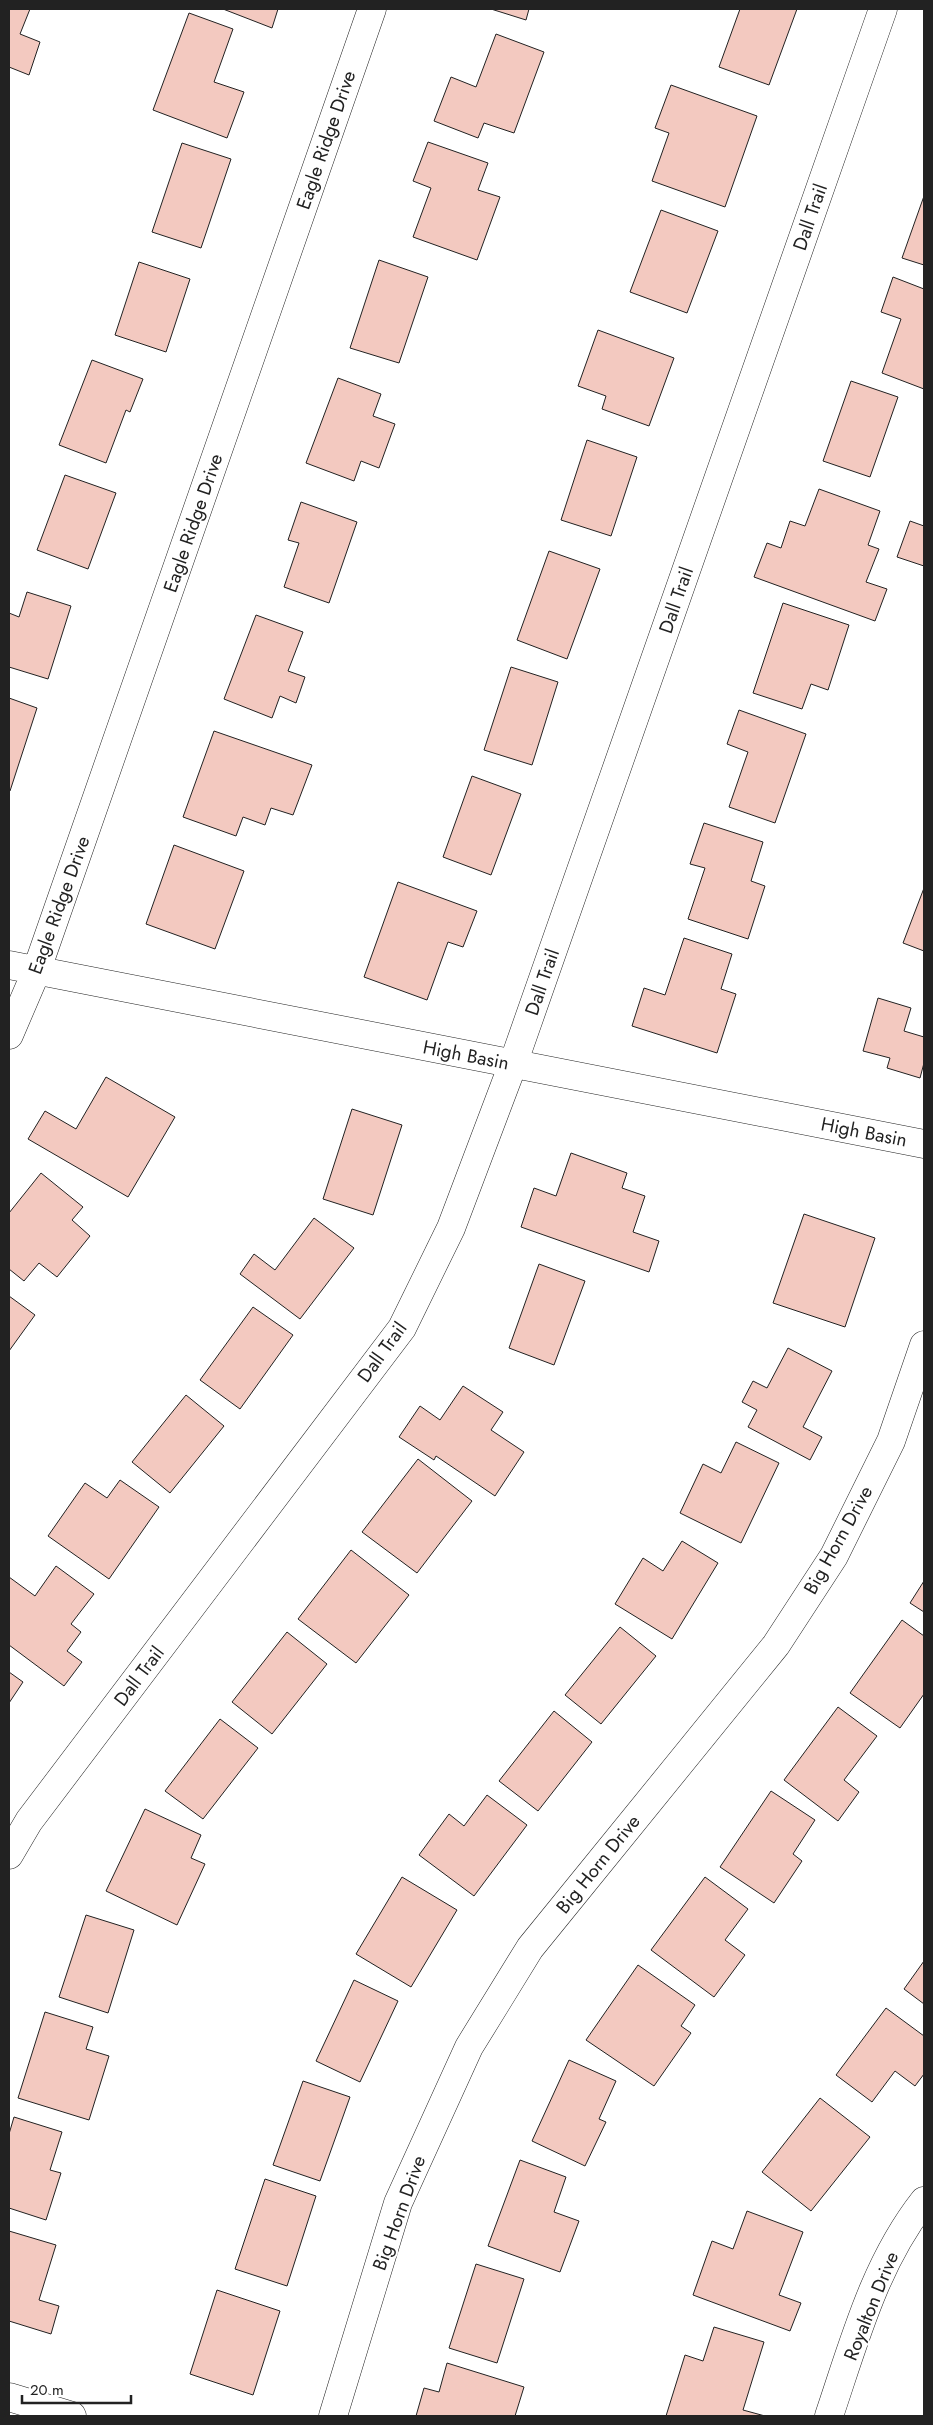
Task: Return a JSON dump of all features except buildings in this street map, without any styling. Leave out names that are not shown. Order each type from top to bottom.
[{"type":"street","name":"Eagle Ridge Drive","points":[[9,1035],[36,972],[372,9]]},
{"type":"street","name":"Dall Trail","points":[[9,1854],[29,1820],[402,1328],[451,1228],[513,1064],[883,9]]},
{"type":"street","name":"High Basin","points":[[9,965],[36,972],[924,1144]]},
{"type":"street","name":"Big Horn Drive","points":[[333,2416],[398,2203],[469,2047],[530,1948],[776,1645],[834,1556],[890,1441],[924,1345]]},
{"type":"street","name":"Royalton Drive","points":[[829,2416],[868,2304],[885,2264],[924,2201]]},
{"type":"street","points":[[9,2398],[72,2416]]}]
